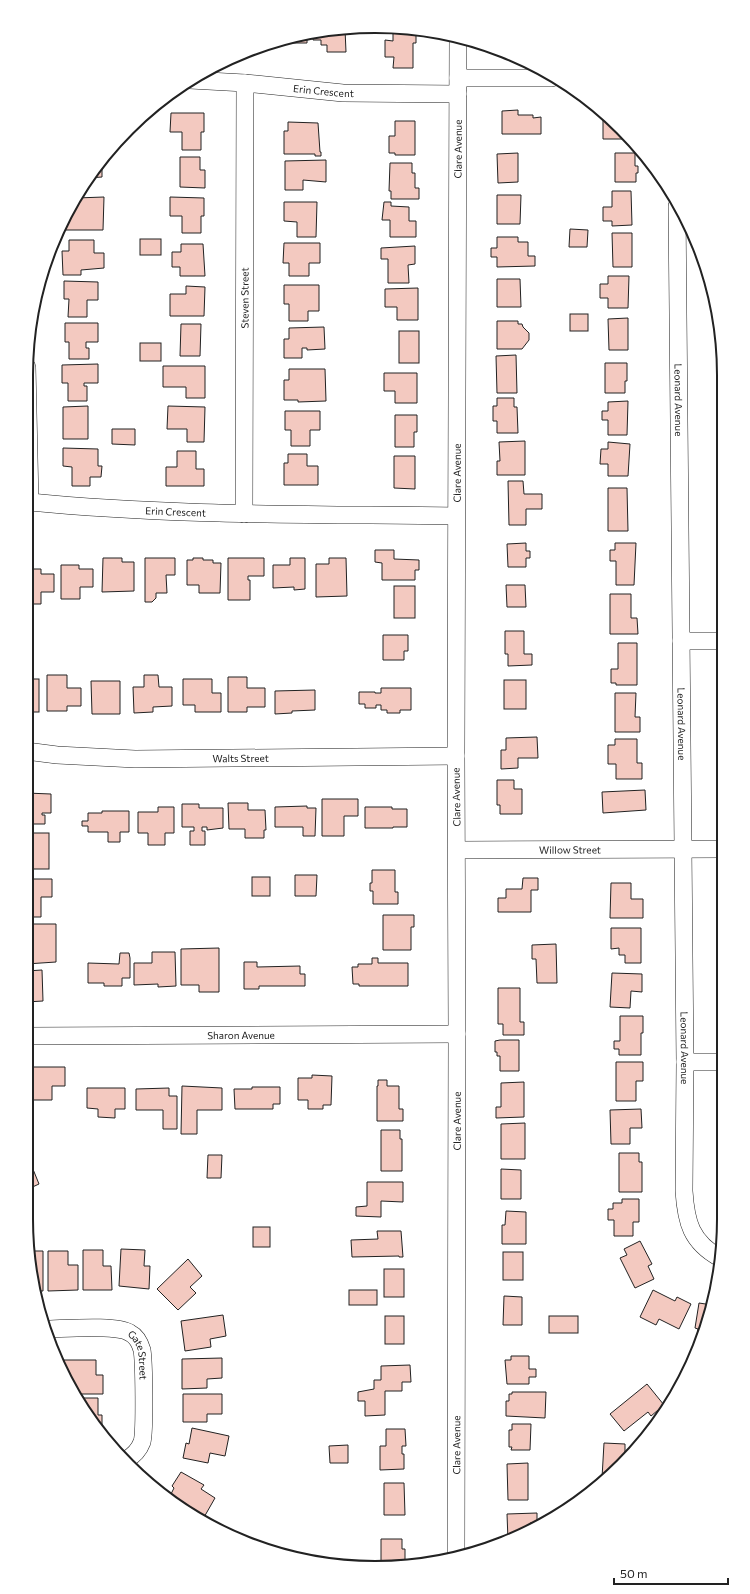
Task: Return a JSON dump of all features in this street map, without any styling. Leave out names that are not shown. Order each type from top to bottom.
[{"type":"street","name":"Clare Avenue","points":[[456,1551],[456,516],[458,44]]},
{"type":"street","name":"Erin Crescent","points":[[201,81],[245,83],[343,93],[545,79]]},
{"type":"street","name":"Steven Street","points":[[244,514],[245,83]]},
{"type":"street","name":"Leonard Avenue","points":[[677,215],[686,1212],[688,1222],[698,1240],[705,1248],[715,1255]]},
{"type":"street","name":"Erin Crescent","points":[[33,502],[74,506],[244,514],[456,516]]},
{"type":"street","points":[[681,641],[717,641]]},
{"type":"street","name":"Walts Street","points":[[33,752],[57,755],[135,759],[456,756]]},
{"type":"street","name":"Willow Street","points":[[457,850],[717,849]]},
{"type":"street","name":"Sharon Avenue","points":[[33,1036],[457,1034]]},
{"type":"street","points":[[685,1062],[717,1062]]},
{"type":"street","name":"Gate Street","points":[[51,1329],[116,1328],[138,1333],[143,1356],[143,1434],[142,1441],[135,1458]]},
{"type":"building","points":[[393,34],[416,36],[416,43],[413,43],[413,68],[393,68],[394,57],[385,57],[385,40],[393,41]]},
{"type":"building","points":[[345,35],[346,52],[327,52],[327,45],[321,45],[321,40],[313,40]]},
{"type":"building","points":[[307,40],[307,43],[295,43]]},
{"type":"building","points":[[518,110],[518,115],[533,115],[533,118],[541,117],[541,134],[502,134],[502,111]]},
{"type":"building","points":[[171,113],[204,113],[204,132],[201,132],[201,150],[182,150],[182,132],[170,132]]},
{"type":"building","points":[[395,121],[415,121],[415,155],[395,155],[395,153],[389,153],[389,136],[395,136]]},
{"type":"building","points":[[603,121],[622,139],[603,139]]},
{"type":"building","points":[[288,122],[318,123],[321,156],[315,156],[315,154],[284,154],[284,131],[288,131]]},
{"type":"building","points":[[518,153],[518,182],[498,183],[497,154]]},
{"type":"building","points":[[615,153],[634,153],[635,166],[638,166],[636,182],[615,182]]},
{"type":"building","points":[[180,157],[200,157],[200,170],[205,170],[205,188],[180,187]]},
{"type":"building","points":[[326,160],[326,182],[303,180],[303,190],[285,190],[285,161]]},
{"type":"building","points":[[390,163],[412,163],[412,173],[415,173],[415,188],[419,188],[419,199],[391,199],[391,191],[389,191]]},
{"type":"building","points":[[102,170],[102,177],[96,177]]},
{"type":"building","points":[[612,191],[631,191],[632,225],[612,226],[612,221],[603,221],[603,207],[612,207]]},
{"type":"building","points":[[497,195],[521,195],[520,224],[497,224]]},
{"type":"building","points":[[104,197],[103,230],[65,230],[83,198]]},
{"type":"building","points":[[170,197],[204,198],[204,216],[201,216],[201,233],[182,233],[182,216],[170,216]]},
{"type":"building","points":[[284,202],[317,202],[316,237],[297,237],[297,222],[284,221]]},
{"type":"building","points":[[384,202],[391,202],[391,206],[409,207],[409,221],[416,221],[416,237],[390,237],[390,220],[382,220]]},
{"type":"building","points":[[570,229],[588,230],[587,247],[569,247]]},
{"type":"building","points":[[612,233],[632,233],[632,267],[613,267]]},
{"type":"building","points":[[497,237],[518,237],[518,242],[528,242],[528,256],[535,256],[535,266],[497,267],[497,257],[491,257],[491,248],[497,248]]},
{"type":"building","points":[[140,239],[161,239],[161,255],[140,255]]},
{"type":"building","points":[[69,240],[94,240],[94,253],[104,253],[104,268],[81,270],[81,275],[63,275],[62,251],[69,251]]},
{"type":"building","points":[[284,243],[320,243],[320,263],[309,263],[309,276],[289,276],[289,263],[283,263]]},
{"type":"building","points":[[181,244],[203,244],[205,276],[180,276],[180,267],[172,267],[172,252],[181,252]]},
{"type":"building","points":[[415,246],[415,264],[408,265],[409,283],[388,283],[388,259],[381,259],[381,248]]},
{"type":"building","points":[[608,276],[629,276],[628,308],[608,308],[608,298],[600,298],[600,284],[608,284]]},
{"type":"building","points":[[497,279],[520,279],[521,307],[497,307]]},
{"type":"building","points":[[64,281],[98,282],[98,300],[87,300],[87,317],[68,317],[69,299],[64,299]]},
{"type":"building","points":[[284,285],[319,285],[319,311],[308,311],[308,321],[289,321],[289,304],[284,304]]},
{"type":"building","points":[[186,286],[205,287],[204,316],[170,316],[170,294],[186,294]]},
{"type":"building","points":[[418,288],[418,320],[397,320],[397,307],[385,307],[385,289]]},
{"type":"building","points":[[570,314],[588,314],[588,331],[570,331]]},
{"type":"building","points":[[628,318],[628,350],[609,350],[608,319]]},
{"type":"building","points":[[497,321],[518,321],[518,324],[522,324],[529,333],[529,340],[522,349],[497,349]]},
{"type":"building","points":[[65,323],[98,323],[98,342],[86,342],[86,348],[89,348],[89,359],[69,359],[69,342],[65,342]]},
{"type":"building","points":[[181,324],[201,324],[200,356],[180,356]]},
{"type":"building","points":[[324,327],[325,349],[307,350],[307,348],[302,348],[302,358],[284,358],[284,339],[289,339],[289,328]]},
{"type":"building","points":[[399,331],[419,331],[419,363],[399,363]]},
{"type":"building","points":[[140,343],[161,343],[161,361],[140,361]]},
{"type":"building","points":[[516,355],[517,393],[497,393],[496,356]]},
{"type":"building","points":[[605,363],[627,363],[625,393],[605,393]]},
{"type":"building","points":[[98,364],[98,383],[84,383],[84,386],[87,386],[87,401],[68,401],[68,383],[62,383],[62,365]]},
{"type":"building","points":[[163,366],[205,366],[205,398],[186,398],[186,387],[163,387]]},
{"type":"building","points":[[289,369],[325,369],[326,401],[298,402],[298,400],[284,400],[284,380],[289,380]]},
{"type":"building","points":[[384,373],[417,373],[417,403],[395,403],[395,391],[384,391]]},
{"type":"building","points":[[497,398],[514,398],[514,407],[517,407],[518,433],[497,433],[497,421],[493,421],[493,406],[497,406]]},
{"type":"building","points":[[628,401],[627,435],[608,435],[608,420],[602,420],[602,411],[608,411],[608,402]]},
{"type":"building","points":[[88,406],[88,439],[63,439],[63,407]]},
{"type":"building","points":[[168,406],[205,407],[204,442],[187,442],[187,429],[167,429]]},
{"type":"building","points":[[285,411],[320,411],[320,430],[310,430],[310,446],[291,446],[291,430],[285,430]]},
{"type":"building","points":[[395,415],[417,415],[417,432],[414,432],[414,447],[395,447]]},
{"type":"building","points":[[112,429],[135,429],[135,445],[112,444]]},
{"type":"building","points":[[525,441],[525,475],[497,475],[497,461],[500,461],[499,442]]},
{"type":"building","points":[[608,442],[630,444],[628,476],[608,476],[608,464],[600,464],[601,449],[608,449]]},
{"type":"building","points":[[63,448],[98,449],[98,466],[102,466],[101,477],[90,477],[90,486],[72,486],[72,467],[63,466]]},
{"type":"building","points":[[177,451],[196,451],[196,469],[204,469],[204,486],[166,486],[166,467],[177,467]]},
{"type":"building","points":[[288,454],[307,454],[307,466],[318,466],[318,485],[284,485],[284,463],[288,463]]},
{"type":"building","points":[[394,456],[415,456],[415,489],[394,488]]},
{"type":"building","points":[[508,481],[523,481],[524,494],[542,494],[542,509],[526,509],[526,525],[509,525]]},
{"type":"building","points":[[608,488],[627,488],[628,531],[608,531]]},
{"type":"building","points":[[526,543],[526,551],[530,551],[530,558],[526,558],[526,567],[508,567],[507,544]]},
{"type":"building","points":[[615,543],[636,543],[634,585],[616,585],[616,561],[610,561],[610,550],[615,550]]},
{"type":"building","points":[[375,550],[394,550],[394,559],[419,560],[419,570],[415,570],[415,580],[382,580],[382,563],[375,562]]},
{"type":"building","points":[[103,558],[122,558],[122,562],[134,562],[134,591],[102,592]]},
{"type":"building","points":[[145,558],[175,558],[175,575],[166,575],[167,593],[156,593],[156,598],[152,602],[145,602]]},
{"type":"building","points":[[193,558],[203,558],[203,560],[213,560],[213,563],[221,563],[220,593],[199,593],[199,585],[187,585],[187,560],[193,560]]},
{"type":"building","points":[[228,558],[264,558],[264,576],[248,576],[248,580],[250,580],[250,600],[228,600]]},
{"type":"building","points":[[290,558],[305,558],[305,589],[294,590],[294,587],[273,588],[273,565],[290,565]]},
{"type":"building","points":[[329,558],[346,558],[347,596],[316,597],[316,564],[329,564]]},
{"type":"building","points":[[61,565],[79,565],[79,569],[93,569],[93,587],[80,587],[80,599],[61,599]]},
{"type":"building","points":[[33,569],[41,569],[41,574],[54,574],[54,592],[41,592],[41,604],[33,604]]},
{"type":"building","points":[[506,585],[525,585],[526,607],[507,607]]},
{"type":"building","points":[[394,586],[415,586],[415,618],[394,618]]},
{"type":"building","points":[[610,594],[631,594],[631,618],[637,618],[638,634],[610,634]]},
{"type":"building","points":[[505,631],[524,631],[524,654],[532,654],[532,665],[508,666],[508,654],[505,654]]},
{"type":"building","points":[[383,635],[408,635],[408,651],[404,651],[404,660],[383,660]]},
{"type":"building","points":[[618,643],[637,643],[637,685],[616,685],[616,683],[611,683],[611,669],[618,669]]},
{"type":"building","points":[[47,675],[67,675],[67,688],[81,688],[81,706],[67,706],[67,711],[47,711]]},
{"type":"building","points":[[144,675],[158,675],[159,687],[172,687],[172,706],[153,707],[153,712],[134,713],[133,687],[144,687]]},
{"type":"building","points":[[228,677],[247,677],[247,688],[265,688],[265,707],[247,707],[247,712],[228,712]]},
{"type":"building","points":[[33,679],[39,679],[39,712],[33,712]]},
{"type":"building","points":[[183,679],[212,679],[212,693],[221,693],[221,712],[195,712],[195,705],[183,705]]},
{"type":"building","points":[[504,680],[526,680],[526,709],[504,709]]},
{"type":"building","points":[[91,681],[120,681],[120,714],[92,714]]},
{"type":"building","points":[[381,688],[411,688],[411,710],[400,710],[400,713],[387,713],[387,710],[381,710],[381,705],[376,705],[376,708],[365,708],[365,704],[359,704],[359,692],[381,693]]},
{"type":"building","points":[[315,690],[315,710],[292,711],[292,713],[275,714],[275,691]]},
{"type":"building","points":[[615,693],[636,693],[635,717],[640,717],[640,732],[615,732]]},
{"type":"building","points":[[537,737],[538,758],[518,758],[518,768],[501,769],[501,750],[506,750],[506,738]]},
{"type":"building","points":[[615,739],[637,739],[637,763],[642,763],[642,779],[616,779],[616,764],[608,764],[608,745],[615,745]]},
{"type":"building","points":[[497,780],[514,780],[514,789],[522,789],[522,814],[500,814],[500,805],[497,805]]},
{"type":"building","points":[[645,790],[646,810],[603,813],[602,792]]},
{"type":"building","points":[[33,793],[51,794],[51,813],[42,813],[42,815],[45,815],[45,824],[33,824]]},
{"type":"building","points":[[322,799],[358,799],[358,816],[344,816],[344,836],[322,836]]},
{"type":"building","points":[[228,803],[248,803],[248,810],[265,810],[266,830],[264,830],[264,838],[245,838],[245,829],[229,829]]},
{"type":"building","points":[[182,804],[199,804],[199,808],[223,808],[223,828],[207,830],[207,827],[202,827],[202,831],[205,831],[205,845],[190,845],[190,831],[194,831],[194,827],[182,827]]},
{"type":"building","points":[[307,806],[307,808],[316,808],[315,836],[303,836],[303,827],[275,827],[275,807]]},
{"type":"building","points":[[158,807],[174,807],[174,833],[165,833],[165,845],[148,845],[148,833],[138,833],[138,812],[158,812]]},
{"type":"building","points":[[365,807],[392,807],[392,809],[407,809],[407,827],[365,828]]},
{"type":"building","points":[[102,811],[129,811],[129,832],[120,832],[120,842],[108,842],[108,832],[88,832],[88,826],[82,826],[82,821],[88,821],[88,813],[102,813]]},
{"type":"building","points":[[33,833],[49,833],[49,869],[33,869]]},
{"type":"building","points":[[372,870],[395,870],[395,892],[398,892],[398,904],[373,904],[373,891],[370,891],[370,883],[372,883]]},
{"type":"building","points":[[295,875],[317,875],[316,896],[295,896]]},
{"type":"building","points":[[252,877],[270,877],[270,896],[252,896]]},
{"type":"building","points":[[523,878],[538,878],[538,890],[531,890],[531,912],[498,912],[498,898],[506,898],[506,889],[522,889]]},
{"type":"building","points":[[33,879],[52,879],[52,897],[41,897],[41,917],[33,917]]},
{"type":"building","points":[[611,883],[631,883],[631,899],[643,899],[643,918],[610,918]]},
{"type":"building","points":[[383,915],[414,915],[414,927],[411,927],[411,950],[383,950]]},
{"type":"building","points":[[33,924],[56,924],[56,962],[33,964]]},
{"type":"building","points":[[611,928],[641,928],[641,963],[625,963],[625,955],[619,955],[619,948],[611,949]]},
{"type":"building","points":[[556,944],[557,983],[537,983],[536,959],[532,959],[532,945]]},
{"type":"building","points":[[219,948],[219,992],[199,992],[199,985],[181,985],[181,949]]},
{"type":"building","points":[[152,952],[175,952],[176,986],[158,987],[158,984],[134,985],[134,963],[152,963]]},
{"type":"building","points":[[120,953],[129,953],[130,958],[130,978],[122,978],[122,986],[104,986],[104,983],[88,983],[88,963],[119,964]]},
{"type":"building","points":[[372,958],[378,958],[378,963],[408,963],[408,986],[359,986],[359,984],[353,984],[352,967],[358,967],[358,964],[372,964]]},
{"type":"building","points":[[244,962],[257,962],[257,967],[300,966],[300,974],[305,974],[305,986],[259,986],[259,989],[244,989]]},
{"type":"building","points":[[42,970],[43,1001],[33,1002],[33,971]]},
{"type":"building","points":[[612,973],[642,974],[642,992],[631,991],[630,1008],[610,1007]]},
{"type":"building","points":[[498,988],[520,988],[520,1022],[524,1022],[524,1035],[503,1035],[503,1024],[498,1024]]},
{"type":"building","points":[[620,1016],[643,1016],[641,1055],[619,1055],[619,1049],[614,1049],[614,1041],[620,1041]]},
{"type":"building","points":[[519,1040],[519,1071],[500,1071],[500,1056],[497,1056],[497,1052],[495,1052],[495,1041]]},
{"type":"building","points":[[616,1062],[643,1062],[643,1081],[636,1081],[636,1101],[616,1101]]},
{"type":"building","points":[[33,1067],[65,1067],[65,1086],[52,1086],[52,1100],[33,1100]]},
{"type":"building","points":[[312,1075],[332,1076],[331,1105],[323,1105],[323,1109],[308,1109],[308,1100],[298,1100],[298,1078],[312,1078]]},
{"type":"building","points":[[378,1080],[387,1080],[387,1086],[399,1086],[399,1109],[403,1109],[403,1121],[377,1121]]},
{"type":"building","points":[[524,1082],[524,1117],[496,1118],[496,1107],[501,1107],[501,1083]]},
{"type":"building","points":[[182,1086],[222,1088],[222,1110],[197,1110],[197,1134],[181,1134]]},
{"type":"building","points":[[252,1087],[280,1087],[280,1104],[273,1104],[273,1109],[235,1109],[234,1089],[252,1089]]},
{"type":"building","points":[[87,1088],[125,1088],[125,1109],[115,1109],[115,1118],[98,1117],[98,1109],[87,1108]]},
{"type":"building","points":[[169,1088],[169,1096],[177,1096],[177,1129],[163,1129],[163,1110],[136,1110],[136,1089]]},
{"type":"building","points":[[641,1109],[642,1128],[630,1128],[630,1144],[611,1144],[610,1110]]},
{"type":"building","points":[[525,1123],[525,1159],[501,1159],[501,1124]]},
{"type":"building","points":[[381,1130],[400,1130],[400,1139],[402,1139],[402,1171],[381,1171]]},
{"type":"building","points":[[619,1153],[639,1153],[639,1162],[642,1162],[642,1192],[619,1192]]},
{"type":"building","points":[[208,1155],[222,1155],[221,1178],[207,1178]]},
{"type":"building","points":[[33,1169],[39,1184],[33,1187]]},
{"type":"building","points":[[501,1169],[521,1170],[521,1199],[501,1199]]},
{"type":"building","points":[[367,1182],[403,1182],[403,1202],[381,1201],[381,1217],[356,1216],[356,1207],[367,1206]]},
{"type":"building","points":[[622,1199],[639,1199],[639,1222],[633,1222],[633,1236],[614,1236],[614,1220],[608,1220],[608,1209],[613,1209],[613,1203],[622,1203]]},
{"type":"building","points":[[506,1211],[526,1212],[526,1244],[502,1244],[502,1225],[505,1225]]},
{"type":"building","points":[[253,1227],[270,1227],[270,1247],[253,1247]]},
{"type":"building","points":[[377,1231],[401,1231],[403,1257],[352,1257],[351,1240],[378,1239]]},
{"type":"building","points":[[640,1241],[652,1264],[648,1266],[654,1279],[635,1288],[620,1258],[627,1255],[624,1249]]},
{"type":"building","points":[[121,1249],[145,1250],[144,1266],[150,1266],[149,1289],[119,1286]]},
{"type":"building","points":[[83,1250],[103,1250],[103,1266],[111,1266],[112,1290],[83,1290]]},
{"type":"building","points":[[35,1251],[43,1251],[43,1291],[41,1291],[40,1286]]},
{"type":"building","points":[[48,1251],[68,1251],[68,1265],[78,1265],[78,1290],[48,1291]]},
{"type":"building","points":[[503,1252],[523,1252],[523,1280],[503,1280]]},
{"type":"building","points":[[188,1259],[202,1276],[190,1287],[196,1293],[178,1310],[157,1289]]},
{"type":"building","points":[[384,1269],[404,1269],[404,1297],[384,1297]]},
{"type":"building","points":[[349,1290],[377,1290],[377,1305],[349,1305]]},
{"type":"building","points":[[653,1290],[675,1301],[677,1297],[691,1304],[679,1329],[659,1319],[656,1325],[640,1317]]},
{"type":"building","points":[[504,1296],[522,1297],[522,1325],[503,1325]]},
{"type":"building","points":[[699,1303],[706,1304],[698,1333],[698,1329],[695,1328]]},
{"type":"building","points":[[223,1315],[226,1336],[210,1339],[211,1347],[185,1351],[181,1321]]},
{"type":"building","points":[[385,1316],[404,1316],[404,1344],[385,1344]]},
{"type":"building","points":[[549,1316],[578,1316],[578,1333],[549,1333]]},
{"type":"building","points":[[511,1356],[529,1356],[529,1369],[536,1369],[536,1377],[529,1377],[529,1384],[507,1384],[505,1360],[511,1360]]},
{"type":"building","points":[[222,1358],[222,1378],[207,1379],[207,1388],[182,1389],[182,1359]]},
{"type":"building","points":[[96,1360],[96,1375],[103,1375],[103,1394],[82,1394],[64,1361]]},
{"type":"building","points":[[410,1365],[411,1382],[402,1382],[402,1391],[385,1391],[385,1415],[365,1416],[365,1401],[358,1401],[358,1392],[374,1389],[374,1380],[381,1380],[381,1366]]},
{"type":"building","points":[[647,1384],[663,1403],[659,1410],[651,1416],[648,1412],[624,1431],[610,1414]]},
{"type":"building","points":[[512,1392],[546,1392],[545,1418],[506,1416],[506,1401],[509,1401],[509,1394],[512,1394]]},
{"type":"building","points":[[183,1394],[222,1394],[222,1414],[207,1414],[207,1422],[183,1422]]},
{"type":"building","points":[[84,1398],[98,1398],[98,1415],[102,1415],[102,1424]]},
{"type":"building","points":[[512,1424],[531,1424],[530,1450],[511,1450],[512,1447],[509,1447],[509,1430],[512,1430]]},
{"type":"building","points":[[192,1428],[229,1436],[225,1456],[210,1453],[208,1463],[183,1458],[186,1443],[189,1444]]},
{"type":"building","points":[[386,1429],[405,1429],[406,1446],[402,1446],[402,1454],[404,1454],[404,1469],[380,1470],[380,1446],[386,1446]]},
{"type":"building","points":[[604,1443],[625,1444],[625,1452],[602,1474]]},
{"type":"building","points":[[348,1445],[348,1463],[330,1463],[329,1446]]},
{"type":"building","points":[[528,1463],[528,1500],[508,1500],[507,1464]]},
{"type":"building","points":[[181,1472],[204,1485],[201,1489],[215,1498],[205,1516],[171,1493],[174,1488],[172,1486]]},
{"type":"building","points":[[384,1483],[404,1483],[405,1515],[384,1515]]},
{"type":"building","points":[[537,1513],[537,1520],[508,1534],[507,1514]]},
{"type":"building","points":[[381,1539],[402,1539],[402,1549],[405,1549],[405,1559],[381,1561]]}]
